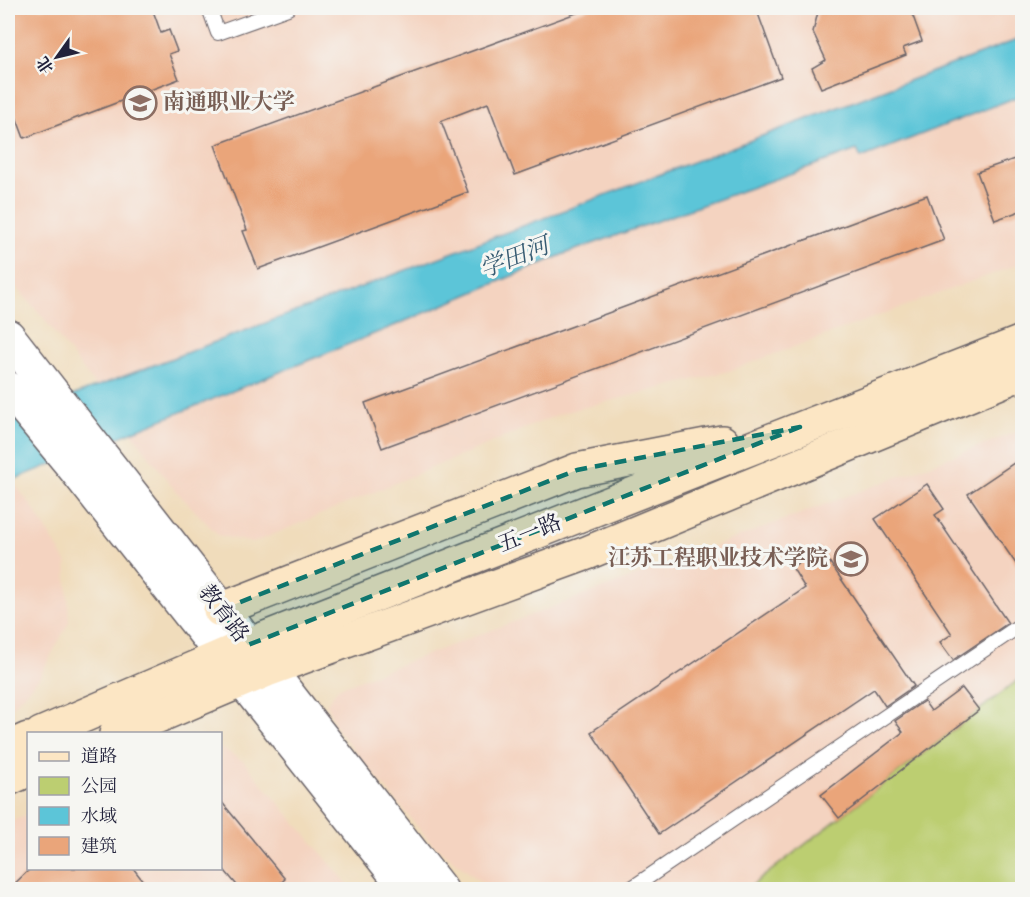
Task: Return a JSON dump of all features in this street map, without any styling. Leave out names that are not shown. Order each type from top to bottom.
[{"type":"main road","name":"五一路","points":[[120,732],[245,663],[800,427],[1023,342]]},
{"type":"main road","name":"五一路","points":[[47,732],[245,663],[587,553],[1023,373]]},
{"type":"main road","points":[[220,610],[577,470],[800,427]]},
{"type":"main road","points":[[8,748],[27,739]]},
{"type":"main road","points":[[8,779],[27,770]]},
{"type":"street","name":"教育路","points":[[8,336],[50,387],[89,464],[245,663],[408,890]]},
{"type":"street","name":"教育路","points":[[12,394],[89,464],[220,610],[245,663],[441,890]]},
{"type":"lane","points":[[209,8],[218,33],[288,8]]},
{"type":"lane","points":[[629,890],[1023,624]]},
{"type":"highlighted area","points":[[800,427],[248,645],[220,610],[577,470]]},
{"type":"shaded area","points":[[8,8],[1022,8],[1022,263],[729,371],[562,413],[253,543],[218,535],[175,490],[42,316],[8,278]]},
{"type":"shaded area","name":"江苏工程职业技术学院","points":[[1022,430],[1022,889],[490,889],[431,843],[336,728],[327,703],[338,688]]},
{"type":"shaded area","points":[[12,481],[32,506],[66,562],[69,622],[39,678],[8,711],[8,482]]},
{"type":"shaded area","points":[[222,749],[243,761],[352,889],[8,889],[8,823],[27,814],[27,870],[222,870]]},
{"type":"green space","points":[[1022,677],[1022,889],[746,890]]},
{"type":"water","name":"学田河","points":[[1022,38],[1022,95],[861,158],[857,150],[564,254],[396,325],[8,482],[8,420]]},
{"type":"building","points":[[8,8],[152,8],[161,33],[169,30],[177,51],[169,54],[179,79],[24,138],[8,95]]},
{"type":"building","points":[[590,8],[756,8],[781,77],[515,175],[488,103],[441,121],[468,192],[258,269],[243,231],[247,230],[215,145]]},
{"type":"building","points":[[819,8],[910,8],[922,41],[903,48],[906,55],[821,88],[812,68],[826,60],[813,32]]},
{"type":"building","points":[[1023,156],[1023,210],[995,220],[977,172]]},
{"type":"building","points":[[927,195],[944,240],[382,448],[365,403]]},
{"type":"building","points":[[1023,457],[1023,574],[968,494]]},
{"type":"building","points":[[927,484],[944,509],[935,515],[1008,623],[953,660],[940,642],[952,634],[875,519]]},
{"type":"building","points":[[820,548],[914,686],[885,706],[874,689],[659,834],[591,732],[805,588],[792,567]]},
{"type":"building","points":[[962,688],[979,710],[839,818],[821,795],[903,732],[895,721],[924,701],[931,711]]},
{"type":"building","points":[[222,802],[285,879],[273,890],[241,890],[222,867]]},
{"type":"building","points":[[29,870],[135,870],[150,890],[8,890]]},
{"type":"place","name":"南通职业大学","points":[[140,103]]},
{"type":"place","name":"江苏工程职业技术学院","points":[[851,559]]}]
